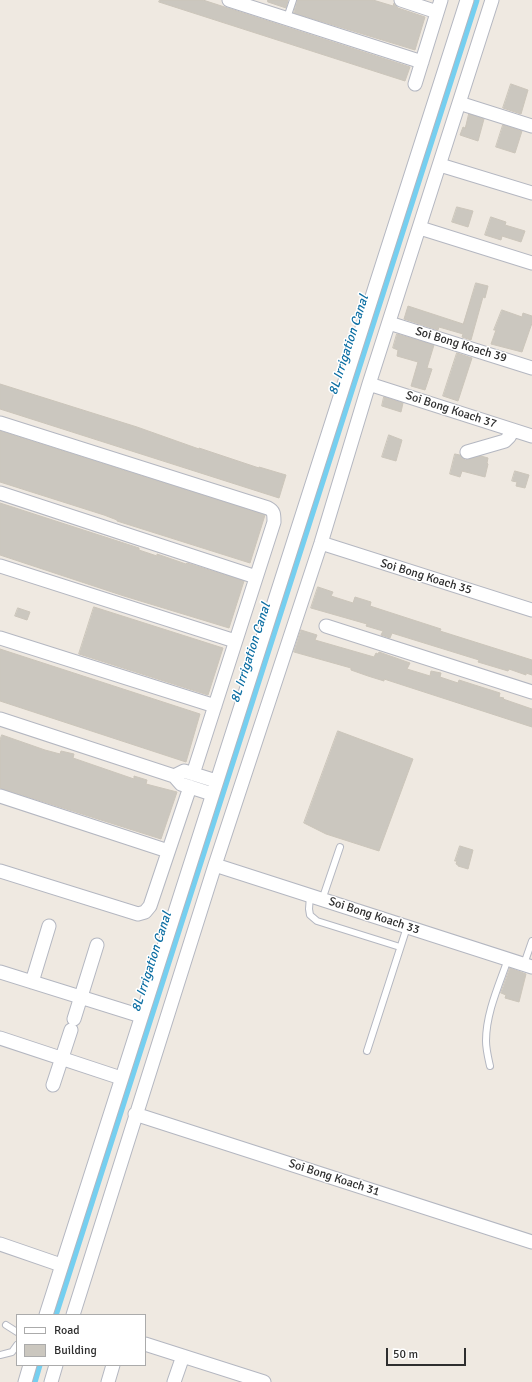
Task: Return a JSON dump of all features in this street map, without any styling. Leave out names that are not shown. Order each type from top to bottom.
[{"type":"street","points":[[229,0],[422,62]]},
{"type":"street","points":[[401,0],[439,6],[415,84]]},
{"type":"street","points":[[46,1314],[467,0]]},
{"type":"street","points":[[73,1314],[135,1114],[321,543],[369,384],[492,0]]},
{"type":"street","points":[[459,103],[532,126]]},
{"type":"street","points":[[440,165],[532,194]]},
{"type":"street","points":[[420,228],[532,263]]},
{"type":"street","name":"Soi Bong Koach 39","points":[[389,323],[532,368]]},
{"type":"street","name":"Soi Bong Koach 37","points":[[369,384],[532,436]]},
{"type":"street","points":[[0,423],[272,510],[274,513],[274,522],[193,774]]},
{"type":"street","points":[[467,452],[505,441],[513,430]]},
{"type":"street","points":[[0,493],[256,577]]},
{"type":"street","name":"Soi Bong Koach 35","points":[[321,543],[532,610]]},
{"type":"street","points":[[0,566],[236,641]]},
{"type":"street","points":[[326,626],[532,692]]},
{"type":"street","points":[[0,638],[214,706]]},
{"type":"street","points":[[0,719],[174,776],[181,784],[212,794]]},
{"type":"street","points":[[174,776],[184,771],[216,781]]},
{"type":"street","points":[[0,871],[138,914],[145,912],[150,906],[190,787]]},
{"type":"street","points":[[0,796],[168,850]]},
{"type":"street","name":"Soi Bong Koach 33","points":[[215,865],[528,965]]},
{"type":"street","points":[[32,982],[49,926]]},
{"type":"street","points":[[53,1085],[97,945]]},
{"type":"street","points":[[0,972],[141,1016]]},
{"type":"street","points":[[0,1038],[121,1078]]},
{"type":"street","name":"Soi Bong Koach 31","points":[[135,1114],[532,1242]]},
{"type":"street","points":[[0,1244],[61,1265]]},
{"type":"street","points":[[146,1344],[183,1356],[244,1379],[264,1382]]},
{"type":"street","points":[[174,1382],[183,1356]]},
{"type":"street","points":[[25,1382],[30,1366]]},
{"type":"street","points":[[51,1382],[56,1366]]},
{"type":"street","points":[[108,1382],[113,1366]]},
{"type":"lane","points":[[286,18],[293,0]]},
{"type":"lane","points":[[340,848],[316,898],[309,909],[310,915],[317,921],[400,947]]},
{"type":"lane","points":[[367,1051],[407,927]]},
{"type":"lane","points":[[528,965],[532,941]]},
{"type":"lane","points":[[490,1066],[486,1041],[487,1030],[495,997],[508,959]]},
{"type":"lane","points":[[6,1325],[16,1331]]},
{"type":"lane","points":[[0,1355],[12,1352],[16,1346]]},
{"type":"building","points":[[160,0],[203,0],[410,67],[405,81],[159,2]]},
{"type":"building","points":[[268,0],[288,0],[286,8],[268,2]]},
{"type":"building","points":[[297,0],[373,0],[393,6],[394,3],[398,8],[425,17],[415,50],[294,13]]},
{"type":"building","points":[[511,84],[528,90],[521,114],[503,108]]},
{"type":"building","points":[[469,114],[484,119],[478,141],[460,135],[463,127],[465,128]]},
{"type":"building","points":[[503,125],[522,131],[515,153],[496,147]]},
{"type":"building","points":[[457,207],[473,211],[468,227],[452,222]]},
{"type":"building","points":[[491,217],[506,222],[505,225],[525,231],[521,242],[502,236],[501,240],[485,235]]},
{"type":"building","points":[[476,283],[488,286],[485,298],[483,297],[471,340],[462,337],[463,334],[439,327],[438,330],[404,319],[408,306],[463,324]]},
{"type":"building","points":[[502,310],[522,317],[523,313],[532,316],[532,323],[522,352],[491,344],[496,330],[494,330]]},
{"type":"building","points":[[397,334],[434,345],[427,368],[432,369],[425,390],[411,386],[418,362],[397,356],[398,350],[393,348]]},
{"type":"building","points":[[457,353],[472,358],[458,401],[443,396]]},
{"type":"building","points":[[0,384],[137,427],[199,449],[286,475],[279,498],[0,409]]},
{"type":"building","points":[[384,397],[403,403],[401,412],[382,406]]},
{"type":"building","points":[[0,431],[265,515],[250,563],[0,482]]},
{"type":"building","points":[[389,435],[402,440],[396,461],[382,457]]},
{"type":"building","points":[[455,454],[460,455],[465,460],[481,456],[488,458],[485,477],[462,471],[460,477],[450,474]]},
{"type":"building","points":[[515,471],[529,475],[525,488],[516,486],[517,482],[512,481]]},
{"type":"building","points":[[0,503],[139,548],[139,550],[157,556],[157,554],[244,581],[229,628],[124,596],[0,555]]},
{"type":"building","points":[[318,587],[333,592],[331,596],[353,603],[355,597],[371,602],[370,606],[441,629],[440,631],[532,660],[532,675],[526,673],[526,675],[509,669],[508,671],[478,662],[479,660],[392,633],[390,638],[381,635],[383,631],[366,626],[367,624],[311,608]]},
{"type":"building","points":[[94,607],[223,648],[208,695],[79,654]]},
{"type":"building","points":[[18,608],[30,612],[27,620],[15,616]]},
{"type":"building","points":[[301,630],[317,635],[315,640],[374,657],[376,653],[378,654],[379,652],[410,663],[407,669],[430,676],[431,671],[441,673],[440,677],[458,683],[459,680],[500,693],[499,697],[504,698],[503,699],[532,709],[532,727],[384,679],[384,681],[368,676],[351,670],[351,668],[294,652]]},
{"type":"building","points":[[0,649],[200,714],[186,762],[0,701]]},
{"type":"building","points":[[338,731],[413,759],[379,851],[326,834],[304,823]]},
{"type":"building","points":[[2,735],[60,754],[61,751],[74,754],[73,758],[134,779],[134,776],[147,780],[146,784],[177,792],[161,839],[0,788],[0,740]]},
{"type":"building","points":[[460,846],[473,850],[468,869],[456,864],[457,861],[455,861]]},
{"type":"building","points":[[510,968],[526,974],[519,1002],[505,998],[506,995],[501,993]]},
{"type":"waterway","name":"8L Irrigation Canal","points":[[53,1314],[474,0]]},
{"type":"waterway","name":"8L Irrigation Canal","points":[[32,1382],[37,1366]]}]
